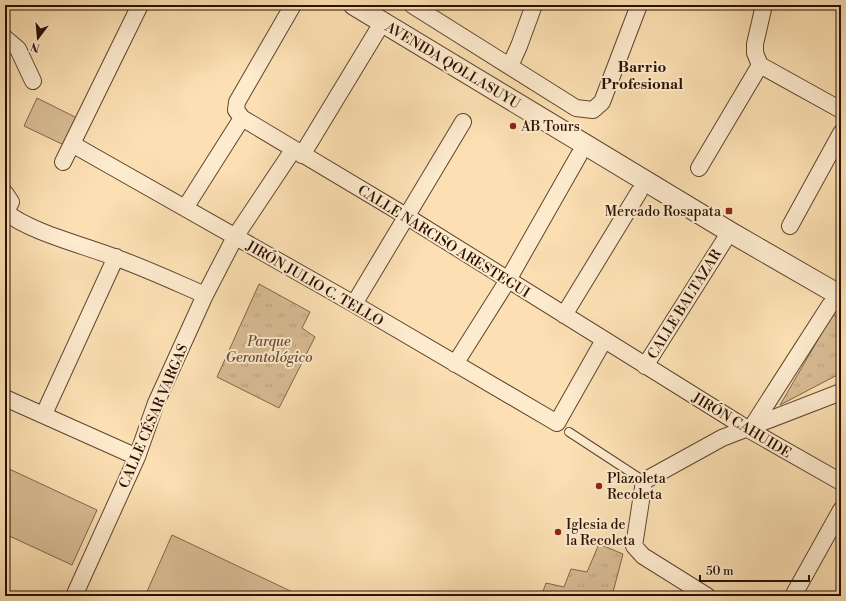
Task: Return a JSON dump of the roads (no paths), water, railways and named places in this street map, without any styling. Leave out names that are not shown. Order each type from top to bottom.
[{"type":"street","points":[[185,208],[242,118],[236,110],[237,102],[293,5]]},
{"type":"street","name":"AVENIDA QOLLASUYU","points":[[354,5],[730,232],[835,301]]},
{"type":"street","points":[[412,5],[576,108],[593,110],[602,102],[639,5]]},
{"type":"street","points":[[510,66],[534,5]]},
{"type":"street","points":[[764,5],[755,44],[755,53],[760,65],[841,110]]},
{"type":"street","points":[[63,162],[137,6]]},
{"type":"street","name":"CALLE CÉSAR VARGAS","points":[[74,596],[137,457],[156,403],[205,295],[235,237],[298,152],[382,23]]},
{"type":"street","points":[[5,38],[18,49],[33,81]]},
{"type":"street","points":[[699,168],[760,65]]},
{"type":"street","name":"CALLE NARCISO ARESTEGUI","points":[[242,118],[406,216],[644,366]]},
{"type":"street","points":[[354,304],[463,122]]},
{"type":"street","points":[[790,226],[841,133]]},
{"type":"street","name":"JIRÓN JULIO C. TELLO","points":[[72,144],[354,304],[563,428]]},
{"type":"street","points":[[455,364],[508,280],[579,155]]},
{"type":"street","points":[[564,315],[639,192]]},
{"type":"street","points":[[5,193],[11,202],[6,213],[33,227],[116,257],[205,295]]},
{"type":"street","name":"CALLE BALTAZAR","points":[[644,366],[724,241]]},
{"type":"street","points":[[44,414],[116,257]]},
{"type":"street","points":[[750,427],[835,301]]},
{"type":"street","points":[[563,428],[604,340]]},
{"type":"street","name":"JIRÓN CAHUIDE","points":[[644,366],[750,427],[841,482]]},
{"type":"street","points":[[707,596],[643,556],[634,546],[644,481],[722,438],[841,392]]},
{"type":"street","points":[[5,398],[44,414],[137,457]]},
{"type":"street","points":[[793,596],[841,510]]},
{"type":"lane","points":[[563,428],[644,481]]},
{"type":"place","name":"AB Tours","points":[[513,126]]},
{"type":"place","name":"Mercado Rosapata","points":[[729,211]]},
{"type":"place","name":"Plazoleta Recoleta","points":[[599,486]]},
{"type":"place","name":"Iglesia de la Recoleta","points":[[558,532]]},
{"type":"district","name":"Barrio Profesional","points":[[642,76]]},
{"type":"park label","name":"Parque Gerontológico","points":[[269,350]]}]
